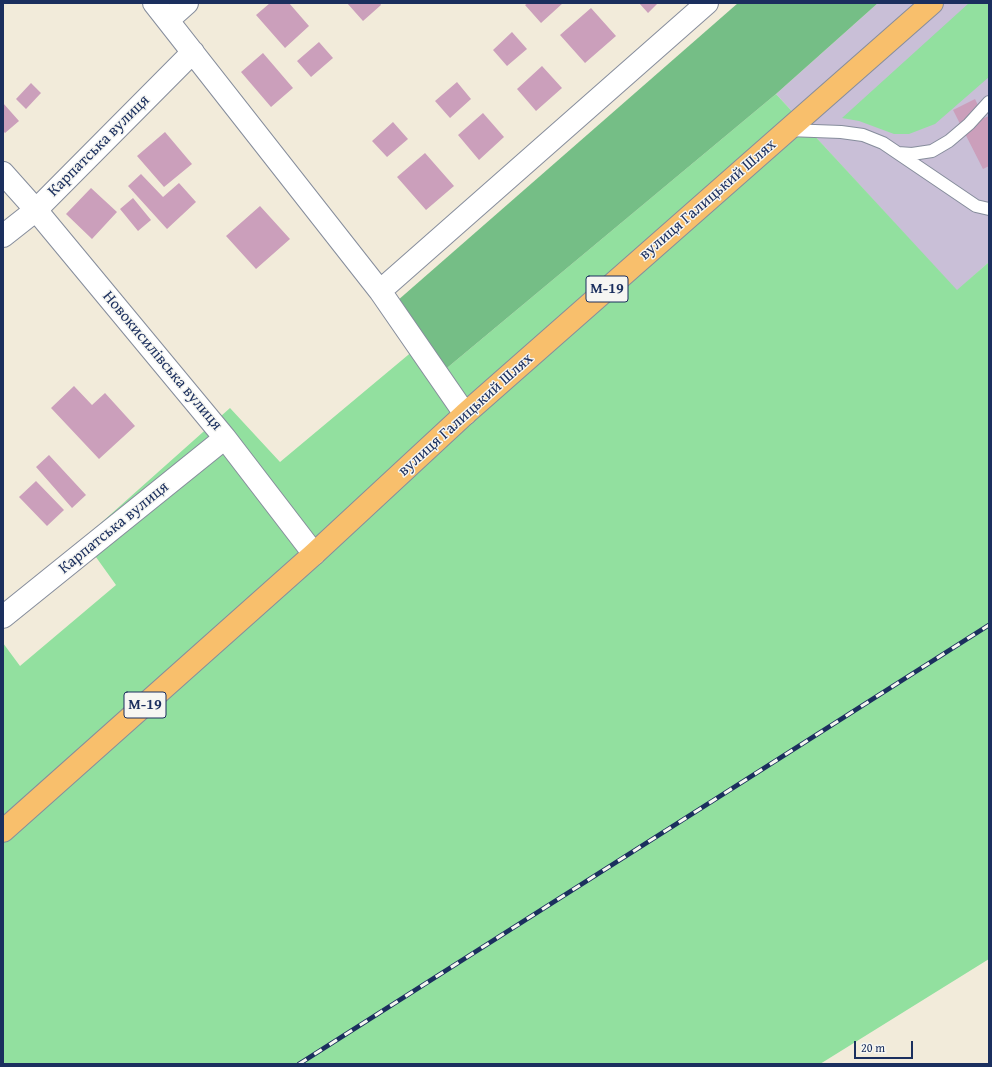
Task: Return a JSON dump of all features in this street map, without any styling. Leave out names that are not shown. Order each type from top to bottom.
[{"type":"highway","name":"вулиця Галицький Шлях","points":[[3,831],[314,554],[465,414],[932,3]]},
{"type":"street","points":[[154,3],[380,291],[465,414]]},
{"type":"street","points":[[168,20],[187,3]]},
{"type":"street","points":[[380,291],[707,3]]},
{"type":"street","name":"Карпатська вулиця","points":[[3,236],[36,210],[193,52]]},
{"type":"street","name":"Новокисилівська вулиця","points":[[3,173],[36,210],[225,438],[314,554]]},
{"type":"street","name":"Карпатська вулиця","points":[[3,617],[225,438]]},
{"type":"lane","points":[[897,153],[912,154],[932,152],[949,141],[969,124],[989,102]]},
{"type":"lane","points":[[788,130],[841,132],[862,136],[882,143],[971,203],[976,206],[989,209]]},
{"type":"shaded area","points":[[878,3],[989,3],[989,262],[957,291],[776,94]]},
{"type":"green space","points":[[738,3],[878,3],[776,94],[447,368],[397,301]]},
{"type":"green space","points":[[969,3],[989,3],[989,77],[935,124],[909,134],[894,134],[859,121],[842,118]]},
{"type":"green space","points":[[776,94],[957,290],[989,262],[989,959],[820,1064],[3,1064],[3,643],[20,666],[116,585],[83,539],[230,408],[280,462],[426,340],[447,368]]},
{"type":"building","points":[[270,3],[289,3],[309,26],[285,48],[256,15]]},
{"type":"building","points":[[347,3],[380,3],[381,5],[363,21]]},
{"type":"building","points":[[528,3],[563,3],[541,23],[525,5]]},
{"type":"building","points":[[639,3],[658,3],[648,13]]},
{"type":"building","points":[[591,8],[616,36],[585,63],[560,35]]},
{"type":"building","points":[[512,32],[527,49],[507,66],[493,50]]},
{"type":"building","points":[[319,42],[333,58],[311,77],[297,61]]},
{"type":"building","points":[[263,53],[293,88],[271,107],[241,72]]},
{"type":"building","points":[[542,66],[562,88],[536,111],[517,89]]},
{"type":"building","points":[[457,82],[471,99],[450,118],[435,101]]},
{"type":"building","points":[[31,83],[41,93],[26,109],[16,99]]},
{"type":"building","points":[[975,99],[984,118],[989,116],[989,166],[983,169],[953,110]]},
{"type":"building","points":[[3,103],[19,121],[5,133],[3,131]]},
{"type":"building","points":[[483,113],[504,137],[479,160],[458,135]]},
{"type":"building","points":[[393,122],[408,139],[387,157],[372,141]]},
{"type":"building","points":[[165,132],[192,164],[164,187],[137,156]]},
{"type":"building","points":[[425,153],[454,186],[426,210],[397,177]]},
{"type":"building","points":[[141,174],[163,197],[179,183],[196,202],[167,229],[128,186]]},
{"type":"building","points":[[91,188],[117,212],[92,239],[66,214]]},
{"type":"building","points":[[133,198],[151,220],[138,231],[120,209]]},
{"type":"building","points":[[260,206],[290,239],[256,269],[226,236]]},
{"type":"building","points":[[74,386],[92,405],[105,393],[135,426],[99,459],[51,408]]},
{"type":"building","points":[[49,455],[86,495],[72,508],[36,467]]},
{"type":"building","points":[[36,481],[64,510],[47,526],[19,497]]},
{"type":"railway","points":[[299,1064],[989,625]]}]
